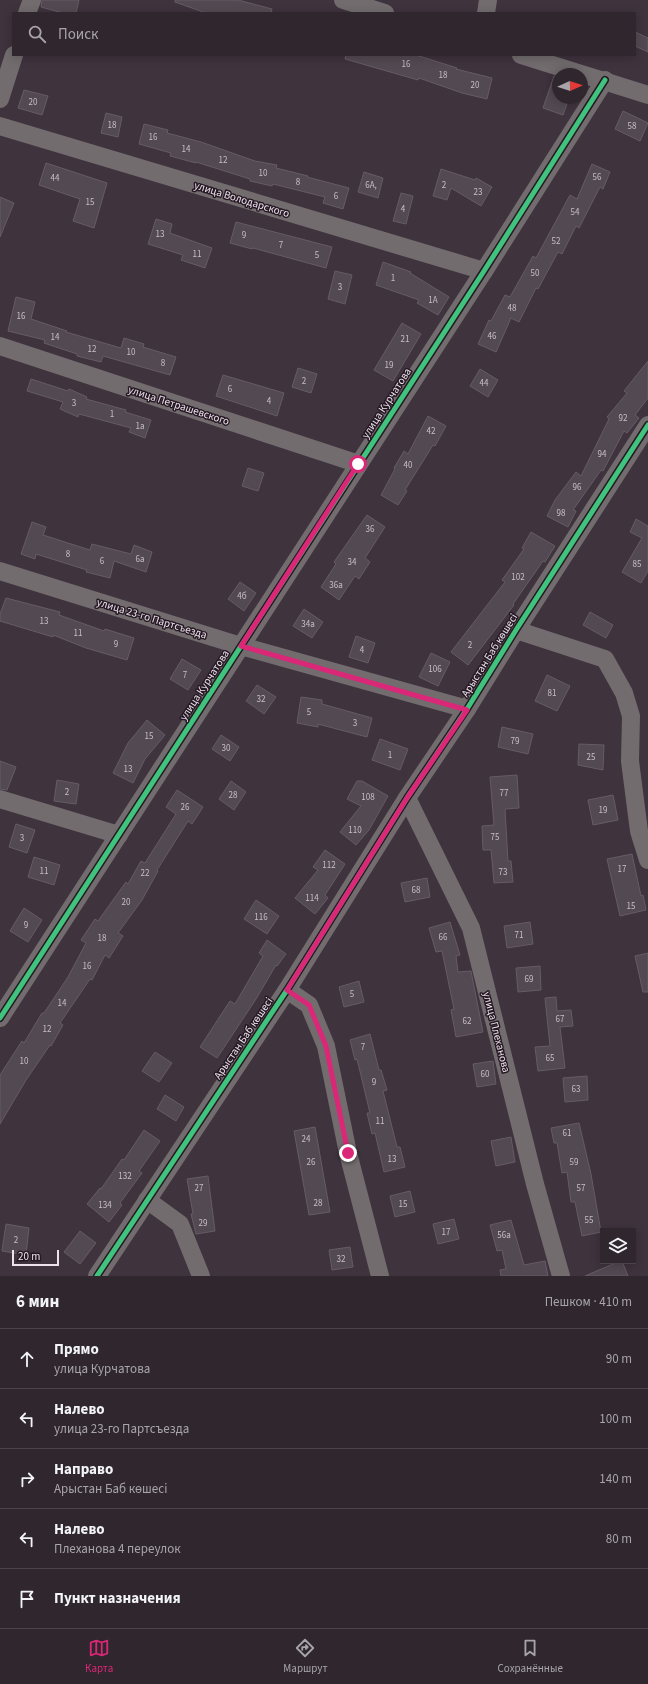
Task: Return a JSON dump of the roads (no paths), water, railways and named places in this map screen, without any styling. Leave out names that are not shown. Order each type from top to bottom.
[{"type":"street","points":[[27,12],[32,0]]},
{"type":"street","points":[[343,0],[382,12]]},
{"type":"street","points":[[486,12],[488,0]]},
{"type":"street","points":[[0,99],[14,56]]},
{"type":"street","points":[[524,56],[605,80],[648,95]]},
{"type":"street","name":"улица Курчатова","points":[[0,1018],[484,271],[605,80]]},
{"type":"street","name":"улица Володарского","points":[[0,126],[484,271]]},
{"type":"street","name":"улица Петрашевского","points":[[0,346],[358,464]]},
{"type":"street","name":"Арыстан Баб көшесі","points":[[97,1276],[287,990],[407,798],[467,710],[516,630],[648,425]]},
{"type":"street","name":"улица 23-го Партсъезда","points":[[0,570],[241,646],[467,710]]},
{"type":"street","points":[[516,630],[605,659],[624,693],[631,716],[630,761],[639,831],[648,860]]},
{"type":"street","name":"улица Плеханова","points":[[407,798],[471,928],[535,1184],[561,1276]]},
{"type":"street","points":[[0,799],[119,835]]},
{"type":"street","points":[[287,990],[309,1005],[326,1046],[348,1153],[380,1276]]},
{"type":"street","points":[[147,1200],[180,1224],[201,1276]]}]
